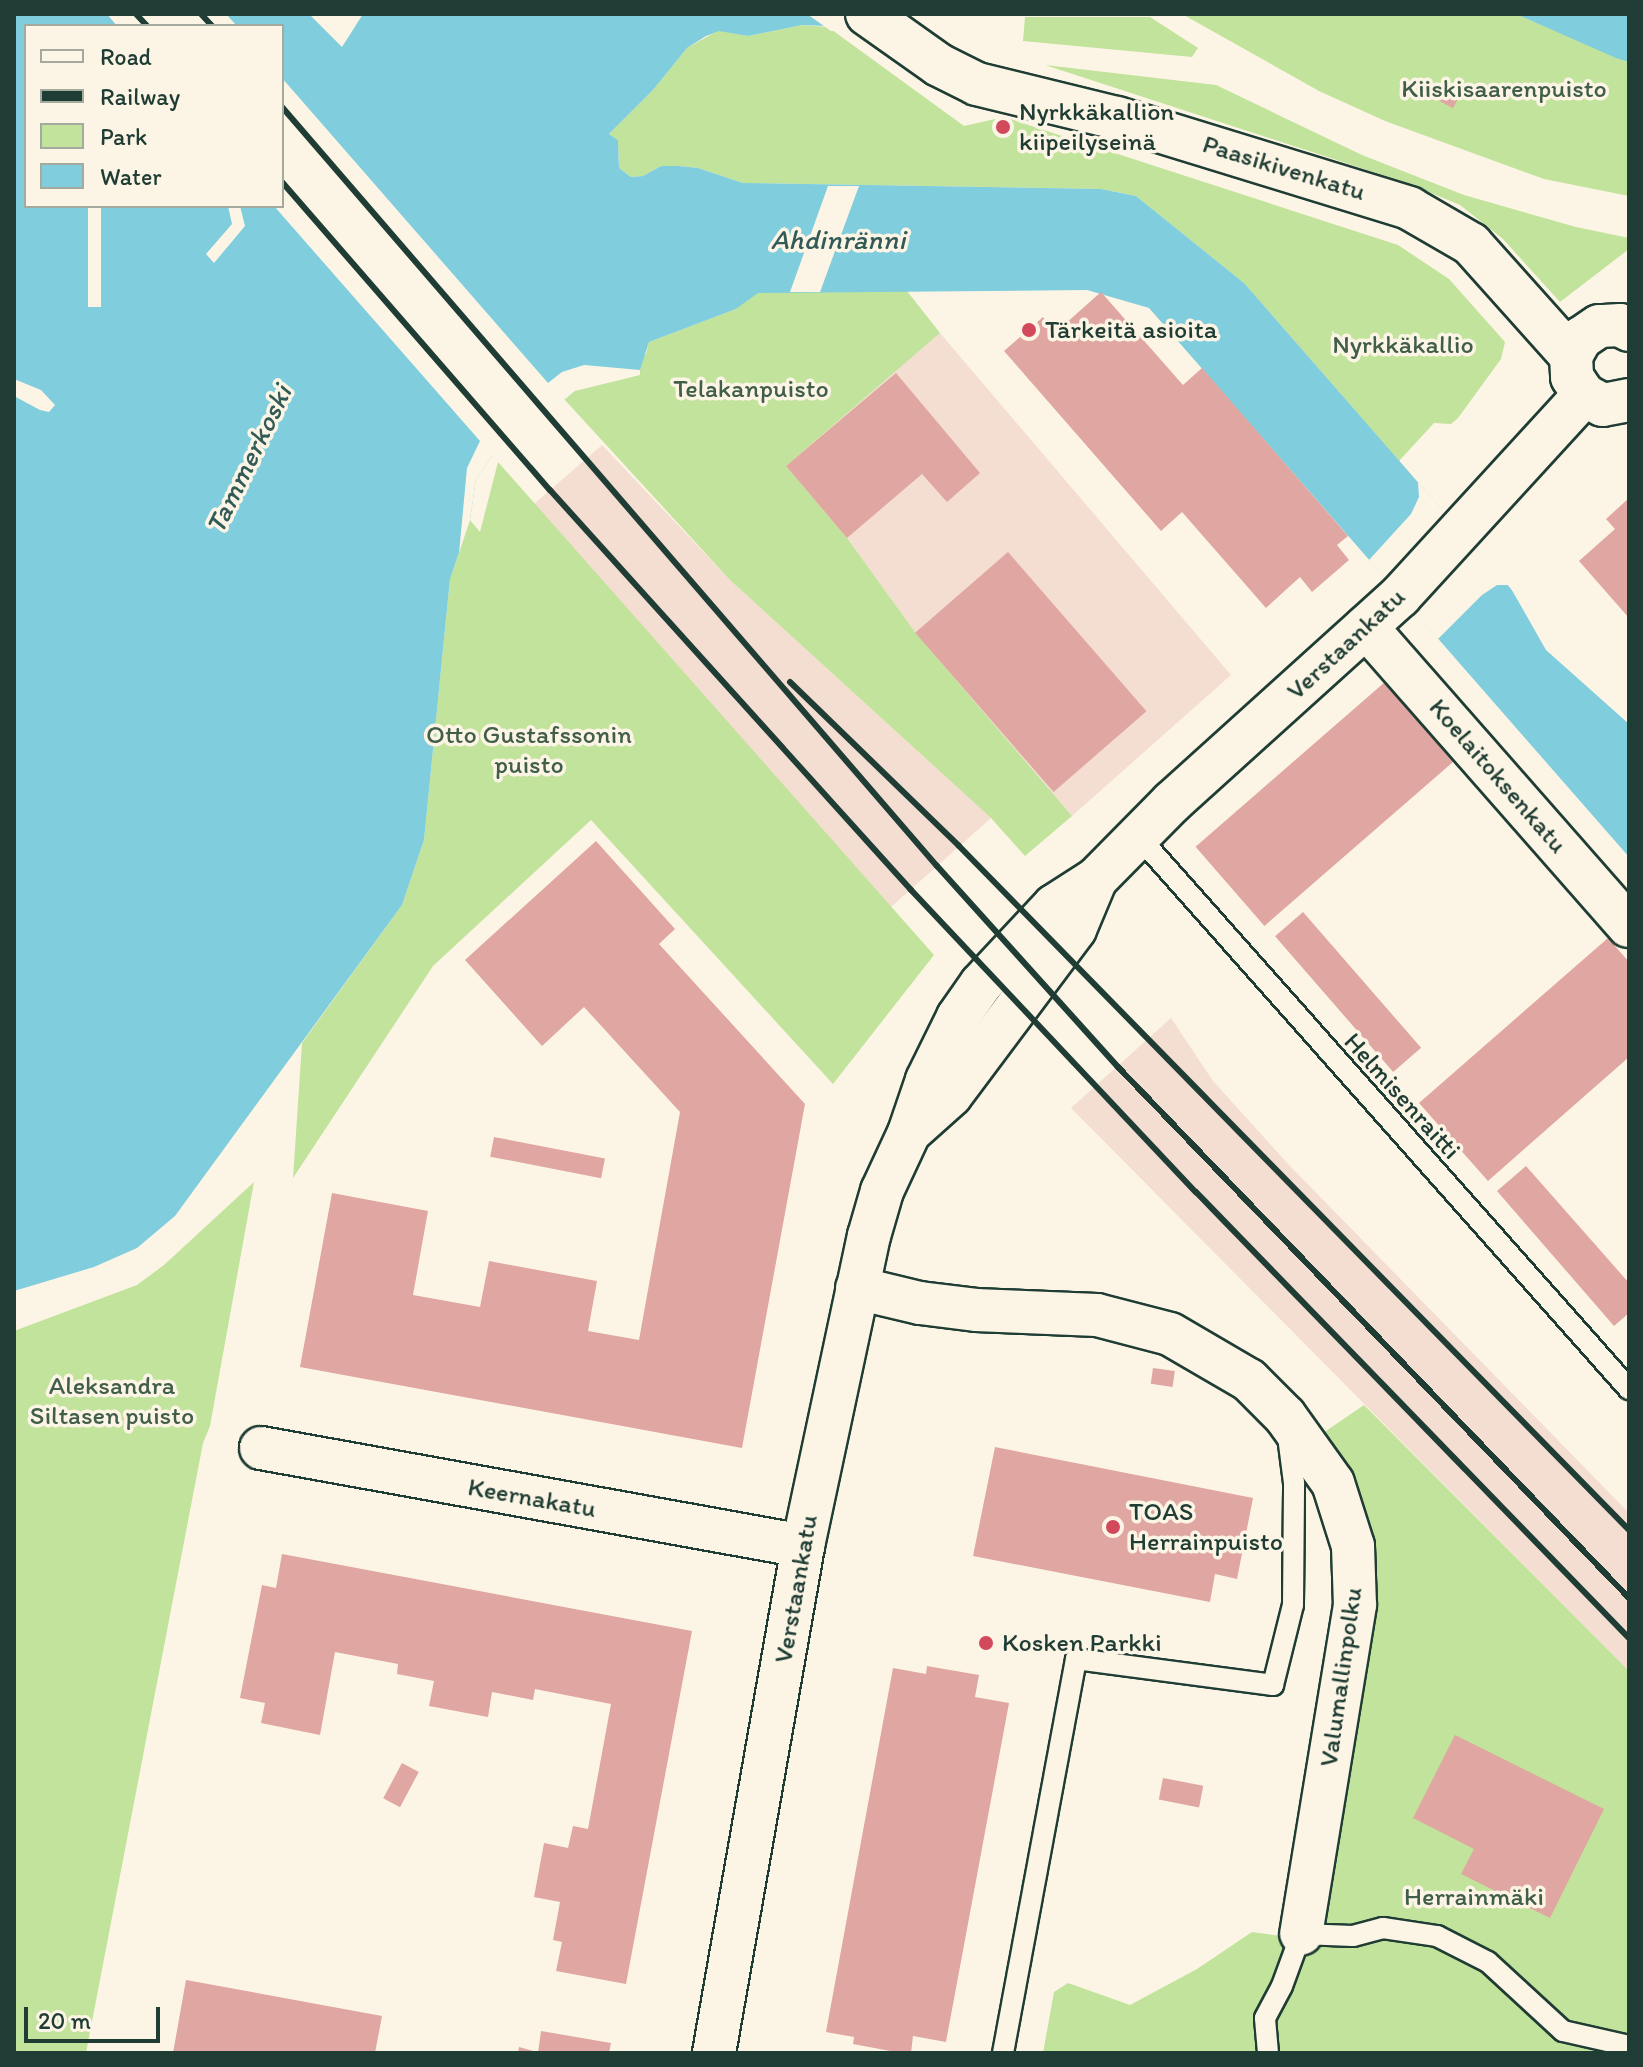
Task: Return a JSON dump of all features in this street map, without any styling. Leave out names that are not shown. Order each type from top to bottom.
[{"type":"street","name":"Paasikivenkatu","points":[[867,14],[939,65],[977,84],[1117,118],[1409,208],[1471,244],[1578,376]]},
{"type":"street","name":"Verstaankatu","points":[[714,2053],[803,1546],[857,1288],[882,1191],[909,1133],[951,1095],[1075,929],[1096,879],[1138,836],[1400,596],[1461,531],[1578,376],[1581,338],[1599,326],[1620,325],[1629,330]]},
{"type":"street","points":[[1578,376],[1603,405],[1629,400]]},
{"type":"street","name":"Koelaitoksenkatu","points":[[1366,627],[1629,926]]},
{"type":"street","name":"Valumallinpolku","points":[[857,1288],[920,1303],[1097,1315],[1131,1322],[1187,1342],[1230,1367],[1285,1416],[1333,1483],[1348,1523],[1355,1571],[1355,1605],[1301,1934]]},
{"type":"street","name":"Keernakatu","points":[[261,1448],[803,1546]]},
{"type":"lane","name":"Helmisenraitti","points":[[1138,836],[1629,1389]]},
{"type":"lane","points":[[1003,2053],[1076,1659],[1273,1685],[1293,1605],[1294,1483],[1285,1416]]},
{"type":"lane","points":[[1268,2053],[1265,2018],[1282,1986],[1301,1934],[1353,1936],[1383,1928],[1437,1936],[1488,1962],[1563,2031],[1629,2046]]},
{"type":"shaded area","points":[[940,333],[1231,675],[1072,816],[915,632],[847,538],[786,466]]},
{"type":"shaded area","points":[[602,445],[730,580],[991,818],[891,907],[534,504]]},
{"type":"shaded area","points":[[1171,1018],[1213,1081],[1290,1166],[1629,1513],[1629,1671],[1071,1108]]},
{"type":"green space","name":"Kiiskisaarenpuisto","points":[[1182,14],[1516,14],[1629,62],[1629,196],[1544,179],[1385,121],[1319,91]]},
{"type":"green space","points":[[1025,17],[1150,17],[1198,48],[1192,57],[1023,41]]},
{"type":"green space","name":"Nyrkkäkallio","points":[[802,25],[828,27],[964,126],[1004,117],[1398,245],[1449,279],[1505,342],[1501,359],[1458,418],[1451,424],[1434,423],[1399,461],[1244,283],[1136,196],[1101,189],[743,183],[698,168],[679,166],[661,166],[643,176],[631,177],[619,168],[618,140],[609,134],[653,90],[687,48],[719,30],[748,36]]},
{"type":"green space","points":[[1045,65],[1216,85],[1362,155],[1464,195],[1576,227],[1629,238],[1629,249],[1560,302],[1503,239],[1460,205],[1407,183]]},
{"type":"green space","name":"Telakanpuisto","points":[[907,291],[940,333],[786,466],[847,538],[915,632],[1072,816],[1025,856],[991,818],[730,580],[564,399],[582,386],[646,354],[649,342],[736,309],[758,292]]},
{"type":"green space","name":"Otto Gustafssonin puisto","points":[[498,462],[934,955],[833,1084],[591,820],[433,966],[293,1178],[302,1043],[402,905],[424,840],[450,579],[470,520],[480,532]]},
{"type":"green space","name":"Aleksandra Siltasen puisto","points":[[254,1182],[210,1426],[203,1443],[86,2053],[14,2053],[14,1331],[137,1285],[164,1265]]},
{"type":"green space","name":"Herrainmäki","points":[[1364,1405],[1629,1671],[1629,2053],[1043,2053],[1054,1992],[1068,1983],[1130,2005],[1197,1969],[1252,1932],[1308,1940],[1349,1707],[1323,1433]]},
{"type":"water","points":[[14,14],[309,14],[342,47],[363,14],[862,14],[848,27],[802,25],[748,36],[719,31],[687,48],[653,90],[609,134],[618,140],[619,168],[631,177],[643,176],[661,166],[679,166],[698,168],[743,183],[1101,189],[1136,196],[1244,283],[1629,724],[1629,857],[1149,308],[1087,290],[758,293],[736,309],[649,342],[640,370],[582,386],[494,453],[476,479],[470,520],[450,579],[424,840],[402,905],[175,1216],[137,1248],[94,1267],[14,1291],[14,396],[49,412],[55,405],[41,390],[14,379]]},
{"type":"water","points":[[1516,14],[1629,14],[1629,62],[1616,58]]},
{"type":"pier","points":[[107,14],[226,14],[235,24],[115,24]]},
{"type":"pier","points":[[807,14],[866,14],[850,30],[831,31]]},
{"type":"pier","points":[[284,80],[548,383],[562,372],[584,365],[640,370],[640,375],[575,391],[564,400],[566,403],[495,458],[492,456],[476,479],[470,520],[459,553],[467,468],[480,441],[276,208],[284,208]]},
{"type":"pier","points":[[828,186],[859,186],[820,292],[790,292]]},
{"type":"pier","points":[[88,208],[101,208],[101,307],[88,307]]},
{"type":"pier","points":[[228,208],[240,208],[245,226],[214,263],[206,254],[232,224]]},
{"type":"pier","points":[[1418,482],[1508,585],[1497,585],[1482,595],[1438,639],[1369,560],[1411,514],[1419,497]]},
{"type":"pier","points":[[1510,586],[1523,595],[1629,718],[1629,724],[1546,650]]},
{"type":"building","points":[[1441,86],[1460,96],[1453,108],[1434,98]]},
{"type":"building","points":[[1101,292],[1183,385],[1202,368],[1348,536],[1337,545],[1349,560],[1312,592],[1300,577],[1266,608],[1182,512],[1161,531],[1004,351],[1043,317],[1056,332]]},
{"type":"building","points":[[896,373],[980,473],[947,502],[922,474],[847,538],[786,466]]},
{"type":"building","points":[[1629,498],[1629,618],[1579,561],[1615,529],[1606,519]]},
{"type":"building","points":[[1008,552],[1146,711],[1054,792],[915,633]]},
{"type":"building","points":[[1385,682],[1454,761],[1264,926],[1196,847]]},
{"type":"building","points":[[596,841],[675,929],[659,944],[805,1104],[742,1448],[300,1367],[332,1193],[428,1211],[413,1295],[480,1307],[489,1261],[597,1281],[588,1331],[639,1340],[680,1112],[584,1007],[542,1046],[465,960]]},
{"type":"building","points":[[1303,912],[1421,1048],[1393,1072],[1275,936]]},
{"type":"building","points":[[1608,938],[1629,962],[1629,1057],[1488,1181],[1419,1103]]},
{"type":"building","points":[[494,1137],[605,1159],[601,1178],[490,1157]]},
{"type":"building","points":[[1526,1166],[1629,1283],[1629,1313],[1614,1326],[1497,1191]]},
{"type":"building","points":[[1153,1368],[1175,1371],[1173,1387],[1151,1384]]},
{"type":"building","name":"TOAS Herrainpuisto","points":[[995,1447],[1253,1498],[1237,1579],[1215,1574],[1210,1602],[973,1556]]},
{"type":"building","points":[[282,1554],[692,1631],[626,1984],[556,1971],[562,1942],[553,1940],[560,1902],[534,1897],[544,1843],[568,1848],[573,1826],[588,1829],[611,1704],[535,1689],[533,1700],[492,1692],[488,1717],[429,1706],[434,1681],[397,1674],[398,1664],[335,1652],[320,1735],[261,1723],[265,1703],[240,1698],[262,1585],[276,1588]]},
{"type":"building","points":[[927,1666],[979,1675],[975,1697],[1009,1703],[946,2042],[913,2036],[911,2053],[901,2053],[853,2044],[854,2037],[826,2032],[893,1668],[926,1674]]},
{"type":"building","points":[[1455,1735],[1604,1809],[1550,1918],[1461,1874],[1474,1849],[1413,1818]]},
{"type":"building","points":[[402,1763],[419,1772],[400,1807],[383,1798]]},
{"type":"building","points":[[1163,1778],[1203,1786],[1199,1807],[1159,1800]]},
{"type":"building","points":[[186,1980],[382,2016],[375,2053],[173,2053]]},
{"type":"building","points":[[541,2031],[611,2043],[609,2053],[538,2053]]},
{"type":"building","points":[[519,2047],[537,2052],[537,2053],[518,2053]]},
{"type":"railway","points":[[136,14],[145,24]]},
{"type":"railway","points":[[201,14],[210,24]]},
{"type":"railway","points":[[284,109],[937,866],[1118,1067],[1629,1598]]},
{"type":"railway","points":[[284,184],[550,490],[911,890],[1196,1192],[1629,1638]]},
{"type":"railway","points":[[790,682],[959,846],[1629,1530]]},
{"type":"place","name":"Nyrkkäkallion kiipeilyseinä","points":[[1003,127]]},
{"type":"place","name":"Tärkeitä asioita","points":[[1029,330]]},
{"type":"place","name":"TOAS Herrainpuisto","points":[[1113,1527]]},
{"type":"place","name":"Kosken Parkki","points":[[986,1643]]},
{"type":"water label","name":"Ahdinränni","points":[[838,239]]},
{"type":"water label","name":"Tammerkoski","points":[[248,459]]}]
